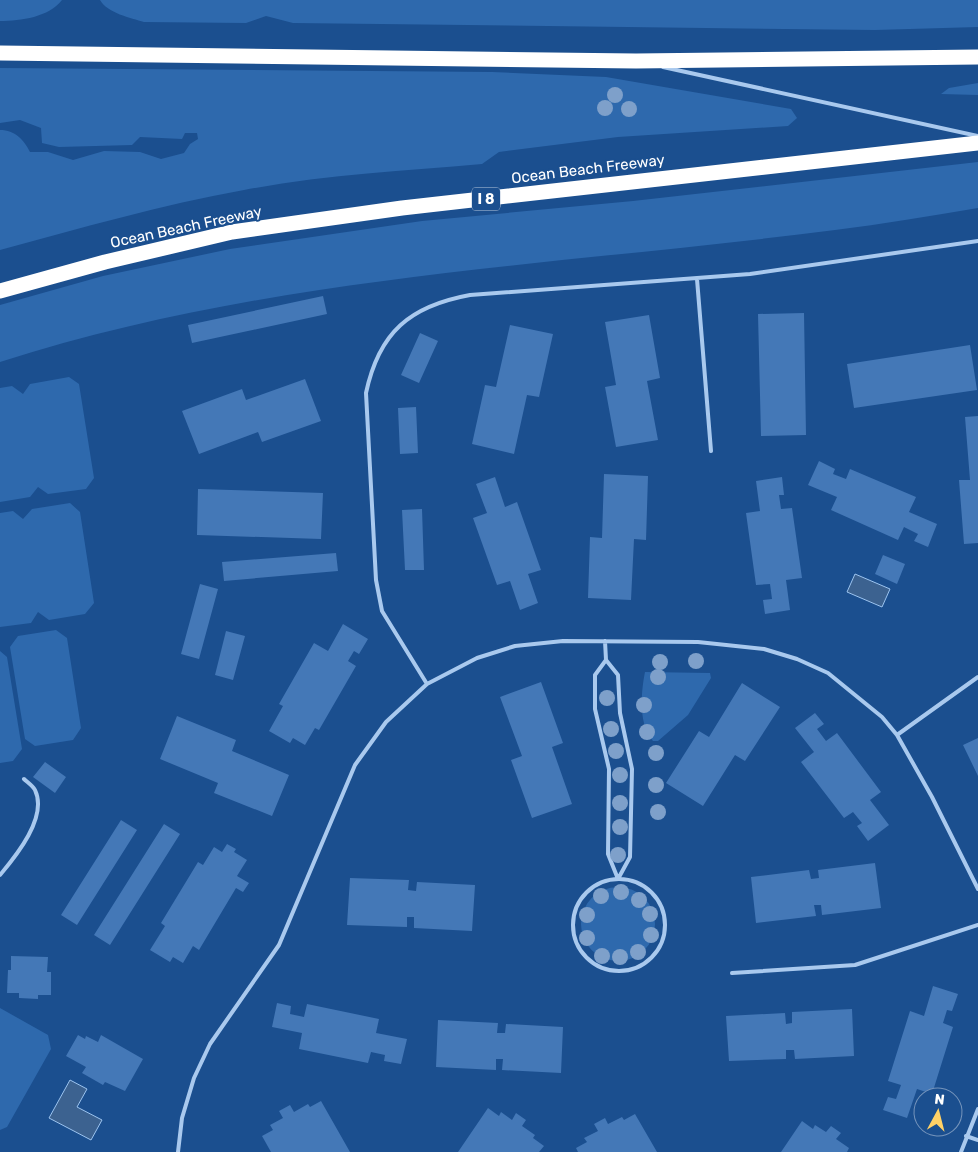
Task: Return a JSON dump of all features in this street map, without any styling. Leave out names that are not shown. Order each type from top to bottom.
[{"type":"highway","points":[[0,53],[636,61],[978,57]]},
{"type":"highway","name":"Ocean Beach Freeway","points":[[0,291],[106,262],[232,232],[411,207],[978,144]]},
{"type":"lane","points":[[636,61],[978,136]]},
{"type":"lane","points":[[428,684],[382,611],[376,580],[366,393],[372,367],[384,342],[400,326],[422,311],[445,300],[470,295],[697,279],[978,241]]},
{"type":"lane","points":[[697,279],[711,451]]},
{"type":"lane","points":[[178,1152],[182,1118],[194,1078],[210,1044],[280,945],[355,765],[386,722],[428,684],[477,658],[515,646],[563,641],[717,644],[764,649],[797,659],[828,672],[882,717],[896,735],[932,797],[978,889]]},
{"type":"lane","points":[[605,641],[606,660],[618,676],[620,712],[632,769],[630,857],[618,879]]},
{"type":"lane","points":[[606,660],[595,675],[595,709],[609,769],[608,854],[618,879]]},
{"type":"lane","points":[[896,735],[978,677]]},
{"type":"lane","points":[[0,875],[27,838],[37,816],[38,802],[34,790],[24,779]]},
{"type":"lane","points":[[618,879],[637,882],[647,888],[659,902],[665,919],[662,943],[656,954],[636,968],[624,971],[600,967],[589,960],[575,940],[573,929],[575,912],[583,896],[602,882],[618,879]]},
{"type":"lane","points":[[732,972],[855,965],[978,925]]},
{"type":"lane","points":[[960,1152],[978,1109]]},
{"type":"lane","points":[[966,1136],[978,1140]]},
{"type":"shaded area","points":[[0,0],[62,0],[50,10],[34,17],[0,21]]},
{"type":"shaded area","points":[[100,0],[978,0],[978,27],[875,30],[293,23],[266,16],[246,23],[144,22],[114,12],[103,5]]},
{"type":"shaded area","points":[[0,68],[492,72],[606,77],[791,109],[797,118],[788,126],[618,137],[499,152],[482,164],[362,174],[273,185],[152,210],[0,250],[0,130],[5,130],[18,136],[30,152],[48,152],[73,160],[104,151],[140,152],[161,159],[184,153],[190,144],[198,139],[197,133],[185,133],[182,139],[140,137],[132,145],[59,147],[42,143],[41,128],[20,120],[0,123]]},
{"type":"shaded area","points":[[978,83],[978,95],[941,94],[949,88]]},
{"type":"shaded area","points":[[978,162],[978,208],[835,230],[414,277],[309,291],[205,310],[102,333],[0,362],[0,305],[103,276],[230,249],[422,221],[633,201]]},
{"type":"shaded area","points":[[69,377],[79,384],[94,478],[86,489],[48,494],[38,487],[30,497],[0,502],[0,388],[12,386],[23,394],[30,384]]},
{"type":"shaded area","points":[[70,503],[80,512],[94,603],[85,614],[49,620],[38,612],[31,623],[0,627],[0,513],[13,511],[23,519],[32,509]]},
{"type":"shaded area","points":[[855,574],[890,589],[882,607],[847,592]]},
{"type":"shaded area","points":[[56,630],[67,638],[81,728],[73,740],[35,746],[25,739],[10,647],[18,636]]},
{"type":"shaded area","points":[[0,651],[7,657],[22,749],[13,761],[0,763]]},
{"type":"shaded area","points":[[645,672],[710,673],[711,678],[688,715],[658,741],[653,741],[648,734],[643,717],[642,689]]},
{"type":"shaded area","points":[[618,887],[639,893],[649,903],[655,924],[649,945],[639,955],[618,961],[597,955],[587,945],[581,924],[587,903],[597,893]]},
{"type":"shaded area","points":[[0,1008],[48,1035],[51,1049],[7,1127],[0,1130]]},
{"type":"shaded area","points":[[70,1080],[87,1089],[77,1107],[102,1120],[91,1140],[49,1118]]},
{"type":"building","points":[[323,296],[327,314],[192,343],[188,325]]},
{"type":"building","points":[[804,313],[806,435],[761,436],[758,314]]},
{"type":"building","points":[[649,315],[660,378],[647,381],[658,440],[616,447],[605,387],[616,385],[605,322]]},
{"type":"building","points":[[510,325],[553,334],[539,397],[527,395],[514,454],[472,444],[485,385],[496,387]]},
{"type":"building","points":[[420,333],[438,341],[419,383],[401,375]]},
{"type":"building","points":[[970,345],[977,390],[854,408],[847,364]]},
{"type":"building","points":[[305,379],[321,421],[262,442],[258,432],[199,454],[182,411],[242,389],[246,400]]},
{"type":"building","points":[[416,407],[418,453],[400,454],[398,408]]},
{"type":"building","points":[[978,416],[978,543],[964,544],[959,480],[970,480],[965,417]]},
{"type":"building","points":[[819,461],[835,469],[833,474],[846,479],[850,469],[916,497],[909,512],[937,524],[928,547],[914,541],[918,534],[904,527],[898,540],[831,510],[837,497],[808,485]]},
{"type":"building","points":[[604,474],[648,476],[646,540],[634,539],[631,600],[588,598],[590,537],[602,538]]},
{"type":"building","points":[[495,477],[505,507],[517,502],[541,570],[528,574],[538,603],[520,610],[510,581],[497,585],[473,518],[487,513],[476,484]]},
{"type":"building","points":[[782,477],[784,495],[779,495],[781,509],[792,508],[802,578],[786,580],[790,610],[765,614],[763,600],[772,599],[770,584],[756,585],[746,513],[760,511],[756,481]]},
{"type":"building","points":[[198,489],[323,493],[321,539],[197,535]]},
{"type":"building","points":[[422,509],[424,570],[405,570],[402,510]]},
{"type":"building","points":[[336,553],[338,571],[224,581],[222,562]]},
{"type":"building","points":[[883,555],[905,564],[897,584],[875,574]]},
{"type":"building","points":[[200,584],[218,589],[199,659],[181,654]]},
{"type":"building","points":[[343,624],[368,639],[359,654],[354,651],[348,661],[356,666],[319,730],[315,728],[305,745],[293,738],[290,743],[269,731],[283,706],[279,704],[314,643],[328,651]]},
{"type":"building","points":[[226,631],[245,636],[233,680],[215,675]]},
{"type":"building","points":[[541,682],[563,743],[552,747],[572,804],[532,818],[511,760],[522,756],[500,697]]},
{"type":"building","points":[[742,683],[780,707],[745,761],[735,755],[703,806],[666,783],[699,731],[709,737]]},
{"type":"building","points":[[815,713],[824,724],[817,729],[826,741],[837,733],[881,792],[870,800],[889,825],[868,841],[857,826],[862,823],[853,812],[844,818],[801,762],[814,752],[795,728]]},
{"type":"building","points":[[177,716],[236,740],[232,751],[289,775],[272,816],[214,793],[218,783],[160,759]]},
{"type":"building","points":[[978,738],[978,776],[963,745]]},
{"type":"building","points":[[45,762],[66,777],[55,793],[33,777]]},
{"type":"building","points":[[121,820],[137,830],[77,925],[61,915]]},
{"type":"building","points":[[164,824],[180,834],[110,945],[94,935]]},
{"type":"building","points":[[227,844],[236,849],[234,852],[247,860],[237,876],[249,883],[243,892],[236,888],[199,950],[193,946],[183,963],[173,957],[170,962],[150,950],[165,926],[161,923],[198,862],[203,865],[214,847],[222,852]]},
{"type":"building","points":[[875,863],[881,908],[822,915],[821,905],[814,905],[816,916],[756,923],[751,877],[809,870],[811,879],[819,878],[818,870]]},
{"type":"building","points":[[350,878],[409,880],[408,890],[416,891],[417,882],[475,885],[472,931],[414,928],[414,917],[407,917],[407,927],[347,925]]},
{"type":"building","points":[[11,956],[48,957],[47,972],[51,972],[51,995],[38,995],[38,999],[19,998],[19,993],[7,993],[8,970],[11,970]]},
{"type":"building","points":[[933,986],[958,994],[952,1011],[947,1010],[943,1023],[953,1027],[934,1087],[913,1087],[913,1101],[907,1118],[883,1110],[888,1097],[896,1099],[901,1085],[888,1081],[910,1011],[924,1016]]},
{"type":"building","points":[[277,1003],[291,1006],[290,1014],[304,1017],[307,1004],[379,1019],[376,1033],[407,1039],[401,1064],[384,1061],[385,1055],[371,1052],[368,1063],[299,1049],[302,1033],[272,1027]]},
{"type":"building","points":[[852,1009],[854,1056],[795,1059],[794,1050],[786,1050],[786,1059],[729,1061],[726,1016],[785,1013],[786,1024],[792,1023],[792,1012]]},
{"type":"building","points":[[438,1020],[498,1023],[497,1033],[505,1033],[506,1024],[563,1027],[561,1073],[502,1070],[503,1059],[496,1059],[496,1070],[436,1067]]},
{"type":"building","points":[[78,1035],[85,1039],[86,1036],[98,1042],[101,1035],[143,1059],[125,1091],[105,1082],[103,1085],[82,1073],[86,1067],[66,1056]]},
{"type":"building","points":[[321,1101],[350,1152],[271,1152],[262,1136],[273,1130],[270,1125],[283,1118],[279,1111],[290,1105],[294,1112],[308,1104],[310,1107]]},
{"type":"building","points":[[488,1108],[499,1116],[501,1112],[512,1120],[516,1113],[526,1120],[522,1126],[535,1135],[533,1138],[544,1146],[539,1152],[458,1152]]},
{"type":"building","points":[[635,1114],[657,1152],[578,1152],[576,1148],[587,1142],[584,1138],[598,1131],[594,1124],[605,1118],[608,1124],[622,1117],[624,1120]]},
{"type":"building","points":[[802,1121],[813,1129],[815,1125],[826,1132],[831,1126],[841,1133],[836,1139],[849,1148],[847,1152],[781,1152]]}]
